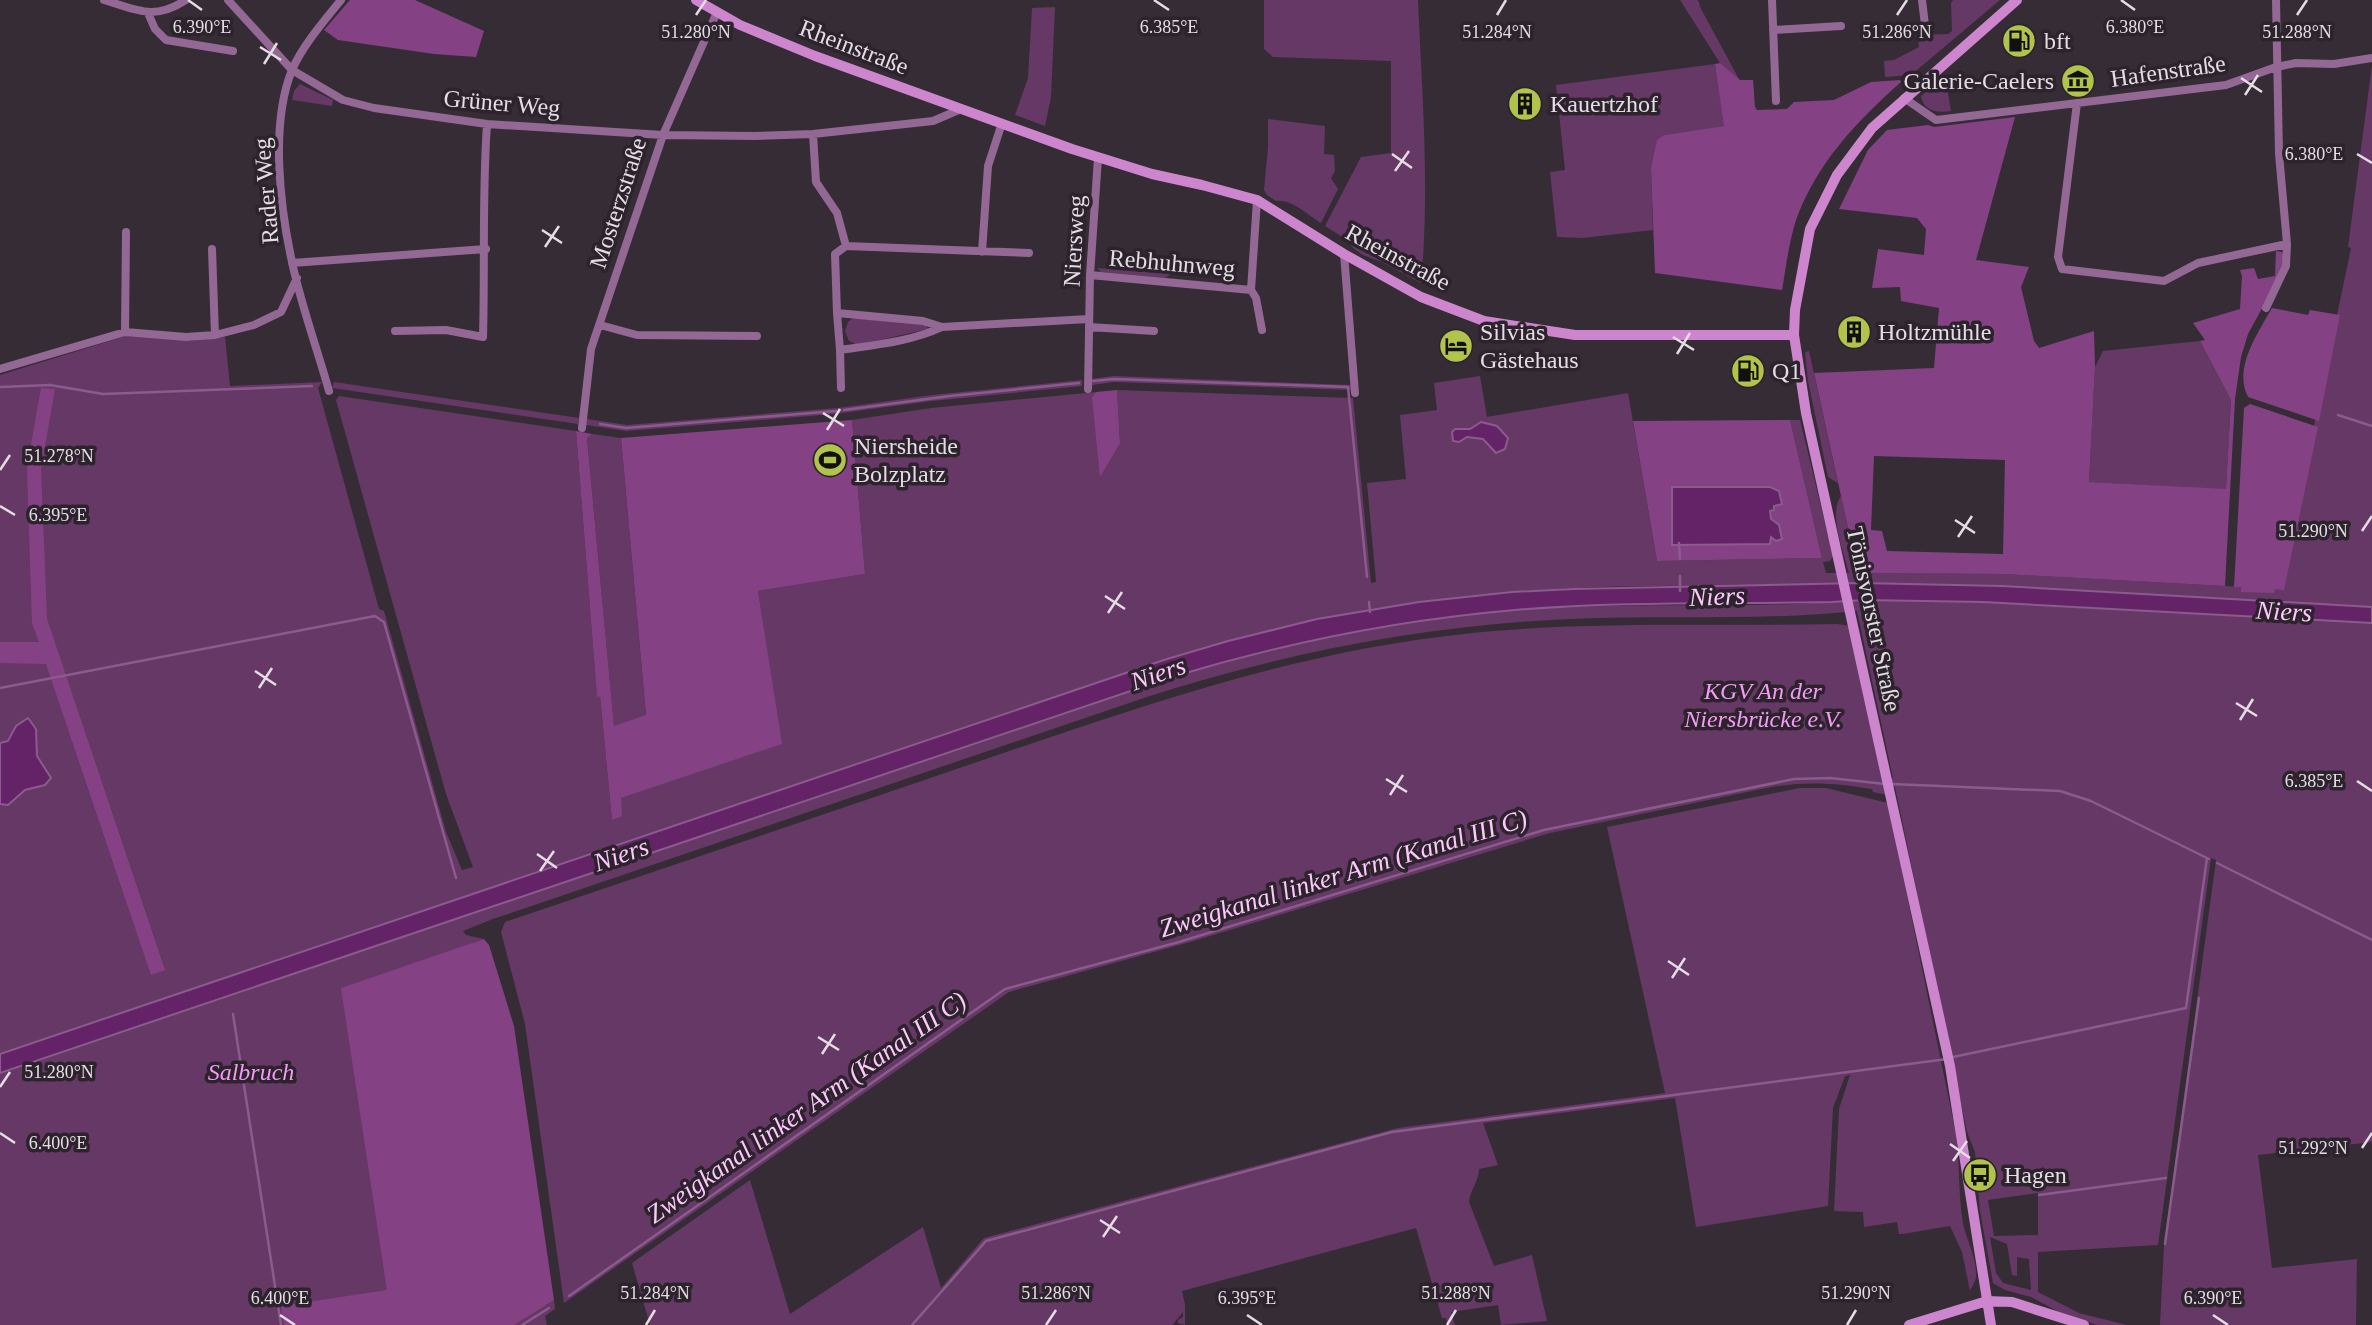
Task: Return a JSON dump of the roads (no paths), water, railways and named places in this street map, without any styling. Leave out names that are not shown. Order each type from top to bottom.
[{"type":"main road","name":"Rheinstraße","points":[[696,0],[740,25],[816,56],[1098,158],[1257,200],[1344,254],[1421,297],[1484,320],[1575,335],[1794,335]]},
{"type":"main road","name":"Mosterzstraße","points":[[718,12],[724,0]]},
{"type":"main road","name":"Tönisvorster Straße","points":[[1991,1325],[1950,1066],[1806,413],[1794,335],[1799,281],[1810,229],[1837,175],[1872,128],[2017,0]]},
{"type":"main road","points":[[1909,1325],[1987,1301],[2012,1302],[2084,1325]]},
{"type":"street","points":[[103,0],[148,13],[171,9],[186,0]]},
{"type":"street","name":"Grüner Weg","points":[[228,0],[292,70],[343,100],[374,108],[487,124],[663,135],[754,136],[813,134],[933,121],[961,109]]},
{"type":"street","name":"Rader Weg","points":[[329,391],[292,263],[281,186],[279,142],[281,114],[292,70],[307,44],[341,0]]},
{"type":"street","points":[[1772,0],[1776,102]]},
{"type":"street","points":[[1922,0],[1925,25]]},
{"type":"street","points":[[2266,308],[2286,266],[2287,244],[2279,154],[2276,0]]},
{"type":"street","name":"Mosterzstraße","points":[[582,428],[591,349],[663,135],[718,12]]},
{"type":"street","points":[[148,13],[155,29],[166,40],[233,51]]},
{"type":"street","points":[[1773,30],[1841,26]]},
{"type":"street","name":"Hafenstraße","points":[[1904,98],[1936,120],[2226,85],[2276,66],[2296,63],[2334,64],[2372,58]]},
{"type":"street","points":[[2077,103],[2058,257],[2062,269],[2164,281],[2198,263],[2287,244]]},
{"type":"street","points":[[982,252],[988,166],[1002,123]]},
{"type":"street","points":[[395,331],[446,330],[483,337],[486,248],[484,170],[487,124]]},
{"type":"street","points":[[813,134],[816,182],[837,213],[846,246]]},
{"type":"street","name":"Niersweg","points":[[1088,389],[1090,275],[1098,158]]},
{"type":"street","points":[[1257,200],[1251,290],[1256,298],[1262,330]]},
{"type":"street","points":[[125,332],[126,232]]},
{"type":"street","points":[[841,388],[835,254],[846,246],[1029,253]]},
{"type":"street","points":[[292,263],[486,248]]},
{"type":"street","points":[[212,249],[215,335]]},
{"type":"street","points":[[1344,254],[1355,393]]},
{"type":"street","name":"Rebhuhnweg","points":[[1090,275],[1251,290]]},
{"type":"street","points":[[0,369],[125,332],[186,337],[215,335],[254,325],[277,315],[284,307],[297,278]]},
{"type":"street","points":[[838,313],[923,321],[942,327],[1089,323],[1154,331]]},
{"type":"street","points":[[600,325],[637,335],[757,336]]},
{"type":"street","points":[[840,350],[891,342],[926,334],[942,327]]},
{"type":"water","points":[[1481,422],[1497,426],[1508,438],[1505,449],[1496,453],[1483,439],[1467,437],[1459,442],[1453,441],[1452,432],[1455,429],[1470,429]]},
{"type":"water","points":[[1672,487],[1770,487],[1779,491],[1782,504],[1774,506],[1774,510],[1770,511],[1771,519],[1779,525],[1782,539],[1776,541],[1771,537],[1770,544],[1672,545]]},
{"type":"water","name":"Niers","points":[[1860,583],[2002,586],[2372,607],[2372,623],[1983,602],[1864,600],[1554,607],[1471,614],[1342,634],[1172,677],[0,1073],[0,1054],[1167,659],[1228,641],[1317,619],[1419,602],[1512,592]]},
{"type":"water","points":[[28,718],[36,729],[37,756],[51,778],[45,785],[25,790],[8,805],[0,804],[0,743],[8,741],[16,726]]},
{"type":"waterway","points":[[1093,381],[1114,379],[1348,387],[1367,577]]},
{"type":"waterway","points":[[844,410],[1079,383]]},
{"type":"waterway","points":[[0,387],[50,385],[103,394],[312,386]]},
{"type":"waterway","points":[[600,424],[626,428],[836,411]]},
{"type":"waterway","points":[[2338,415],[2372,426]]},
{"type":"waterway","points":[[1679,543],[1680,559]]},
{"type":"waterway","name":"Niers","points":[[1680,576],[1680,591]]},
{"type":"waterway","points":[[1369,602],[1370,612]]},
{"type":"waterway","points":[[0,688],[375,616],[384,622],[456,878]]},
{"type":"waterway","name":"Zweigkanal linker Arm (Kanal III C)","points":[[569,1296],[1005,989],[1179,942],[1544,830],[1794,779],[1830,778],[1885,784]]},
{"type":"waterway","name":"Zweigkanal linker Arm (Kanal III C)","points":[[1892,784],[2060,791],[2091,801],[2209,859]]},
{"type":"waterway","points":[[1953,1057],[2186,1008],[2207,858]]},
{"type":"waterway","name":"Zweigkanal linker Arm (Kanal III C)","points":[[2217,863],[2372,940]]},
{"type":"waterway","points":[[2165,1244],[2199,998]]},
{"type":"waterway","points":[[233,1014],[281,1325]]},
{"type":"waterway","points":[[912,1325],[986,1241],[1392,1132],[1947,1059]]},
{"type":"waterway","points":[[2039,1195],[2166,1178]]},
{"type":"waterway","name":"Zweigkanal linker Arm (Kanal III C)","points":[[522,1325],[549,1308]]},
{"type":"place","name":"bft","points":[[2019,41]]},
{"type":"place","name":"Galerie-Caelers","points":[[2078,81]]},
{"type":"place","name":"Kauertzhof","points":[[1525,104]]},
{"type":"place","name":"Holtzmühle","points":[[1854,332]]},
{"type":"place","name":"Silvias Gästehaus","points":[[1456,346]]},
{"type":"place","name":"Q1","points":[[1748,371]]},
{"type":"place","name":"Niersheide Bolzplatz","points":[[830,460]]},
{"type":"place","name":"Hagen","points":[[1980,1175]]},
{"type":"park label","name":"KGV An der Niersbrücke e.V.","points":[[1763,705]]},
{"type":"park label","name":"Salbruch","points":[[251,1072]]}]
